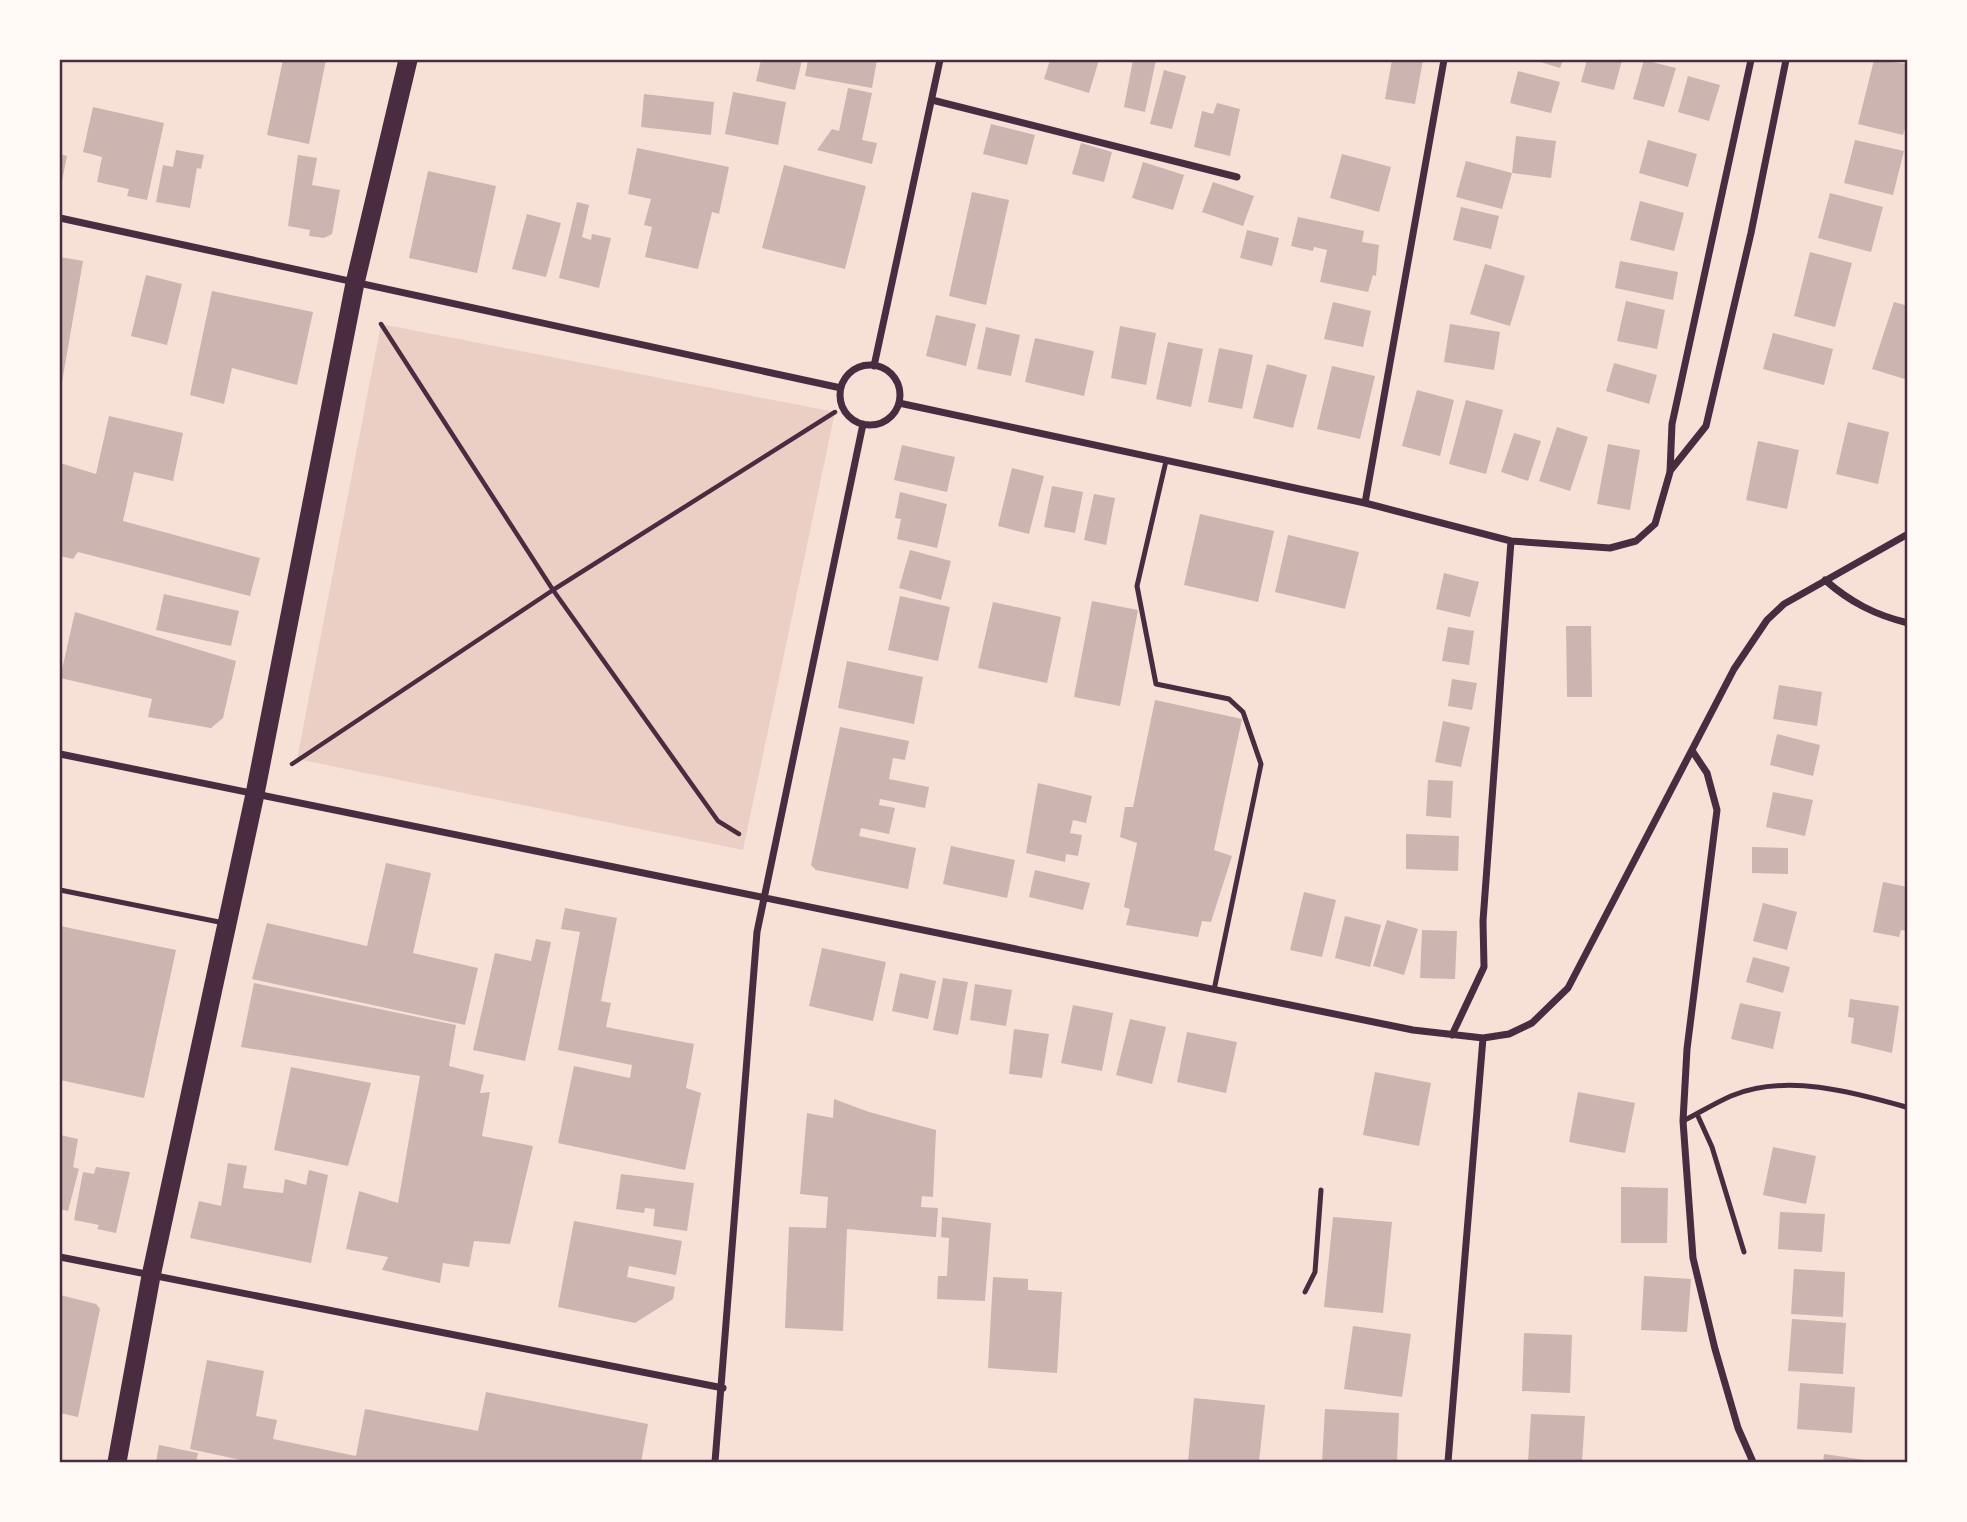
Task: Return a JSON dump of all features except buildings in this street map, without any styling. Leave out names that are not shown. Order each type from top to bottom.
[{"type":"highway","points":[[117,1462],[151,1276],[255,794],[355,283],[408,60]]},
{"type":"street","points":[[874,366],[940,60]]},
{"type":"street","points":[[1365,503],[1444,60]]},
{"type":"street","points":[[899,403],[1365,503],[1511,541],[1610,548],[1636,541],[1655,524],[1670,472],[1672,425],[1751,60]]},
{"type":"street","points":[[1670,472],[1706,426],[1751,233],[1787,60]]},
{"type":"street","points":[[932,100],[1237,177]]},
{"type":"street","points":[[60,218],[841,388]]},
{"type":"street","points":[[874,366],[892,375],[897,383],[899,403],[889,418],[872,425],[863,424],[855,421],[842,406],[841,388],[850,373],[874,366]]},
{"type":"street","points":[[715,1462],[723,1388],[753,964],[763,899],[863,424]]},
{"type":"street","points":[[60,754],[1413,1030],[1483,1038],[1509,1034],[1532,1023],[1568,988],[1734,669],[1767,620],[1784,604],[1907,535]]},
{"type":"street","points":[[1452,1035],[1484,967],[1483,921],[1511,541]]},
{"type":"street","points":[[1825,580],[1850,601],[1884,618],[1908,623]]},
{"type":"street","points":[[1693,752],[1707,773],[1717,810],[1687,1049],[1683,1121],[1693,1258],[1718,1363],[1738,1427],[1753,1462]]},
{"type":"street","points":[[1448,1462],[1483,1038]]},
{"type":"street","points":[[60,1257],[723,1388]]},
{"type":"lane","points":[[1166,461],[1137,586],[1156,684],[1230,699],[1243,712],[1261,764],[1214,990]]},
{"type":"lane","points":[[60,890],[227,923]]},
{"type":"lane","points":[[1683,1121],[1733,1095],[1757,1089],[1836,1088],[1906,1107]]},
{"type":"lane","points":[[1697,1114],[1712,1147],[1744,1252]]},
{"type":"lane","points":[[1306,1292],[1315,1272],[1321,1190]]},
{"type":"path","points":[[381,324],[553,590],[718,821],[739,834]]},
{"type":"path","points":[[292,764],[553,590],[835,412]]},
{"type":"shaded area","points":[[381,324],[835,412],[743,850],[297,759]]}]
